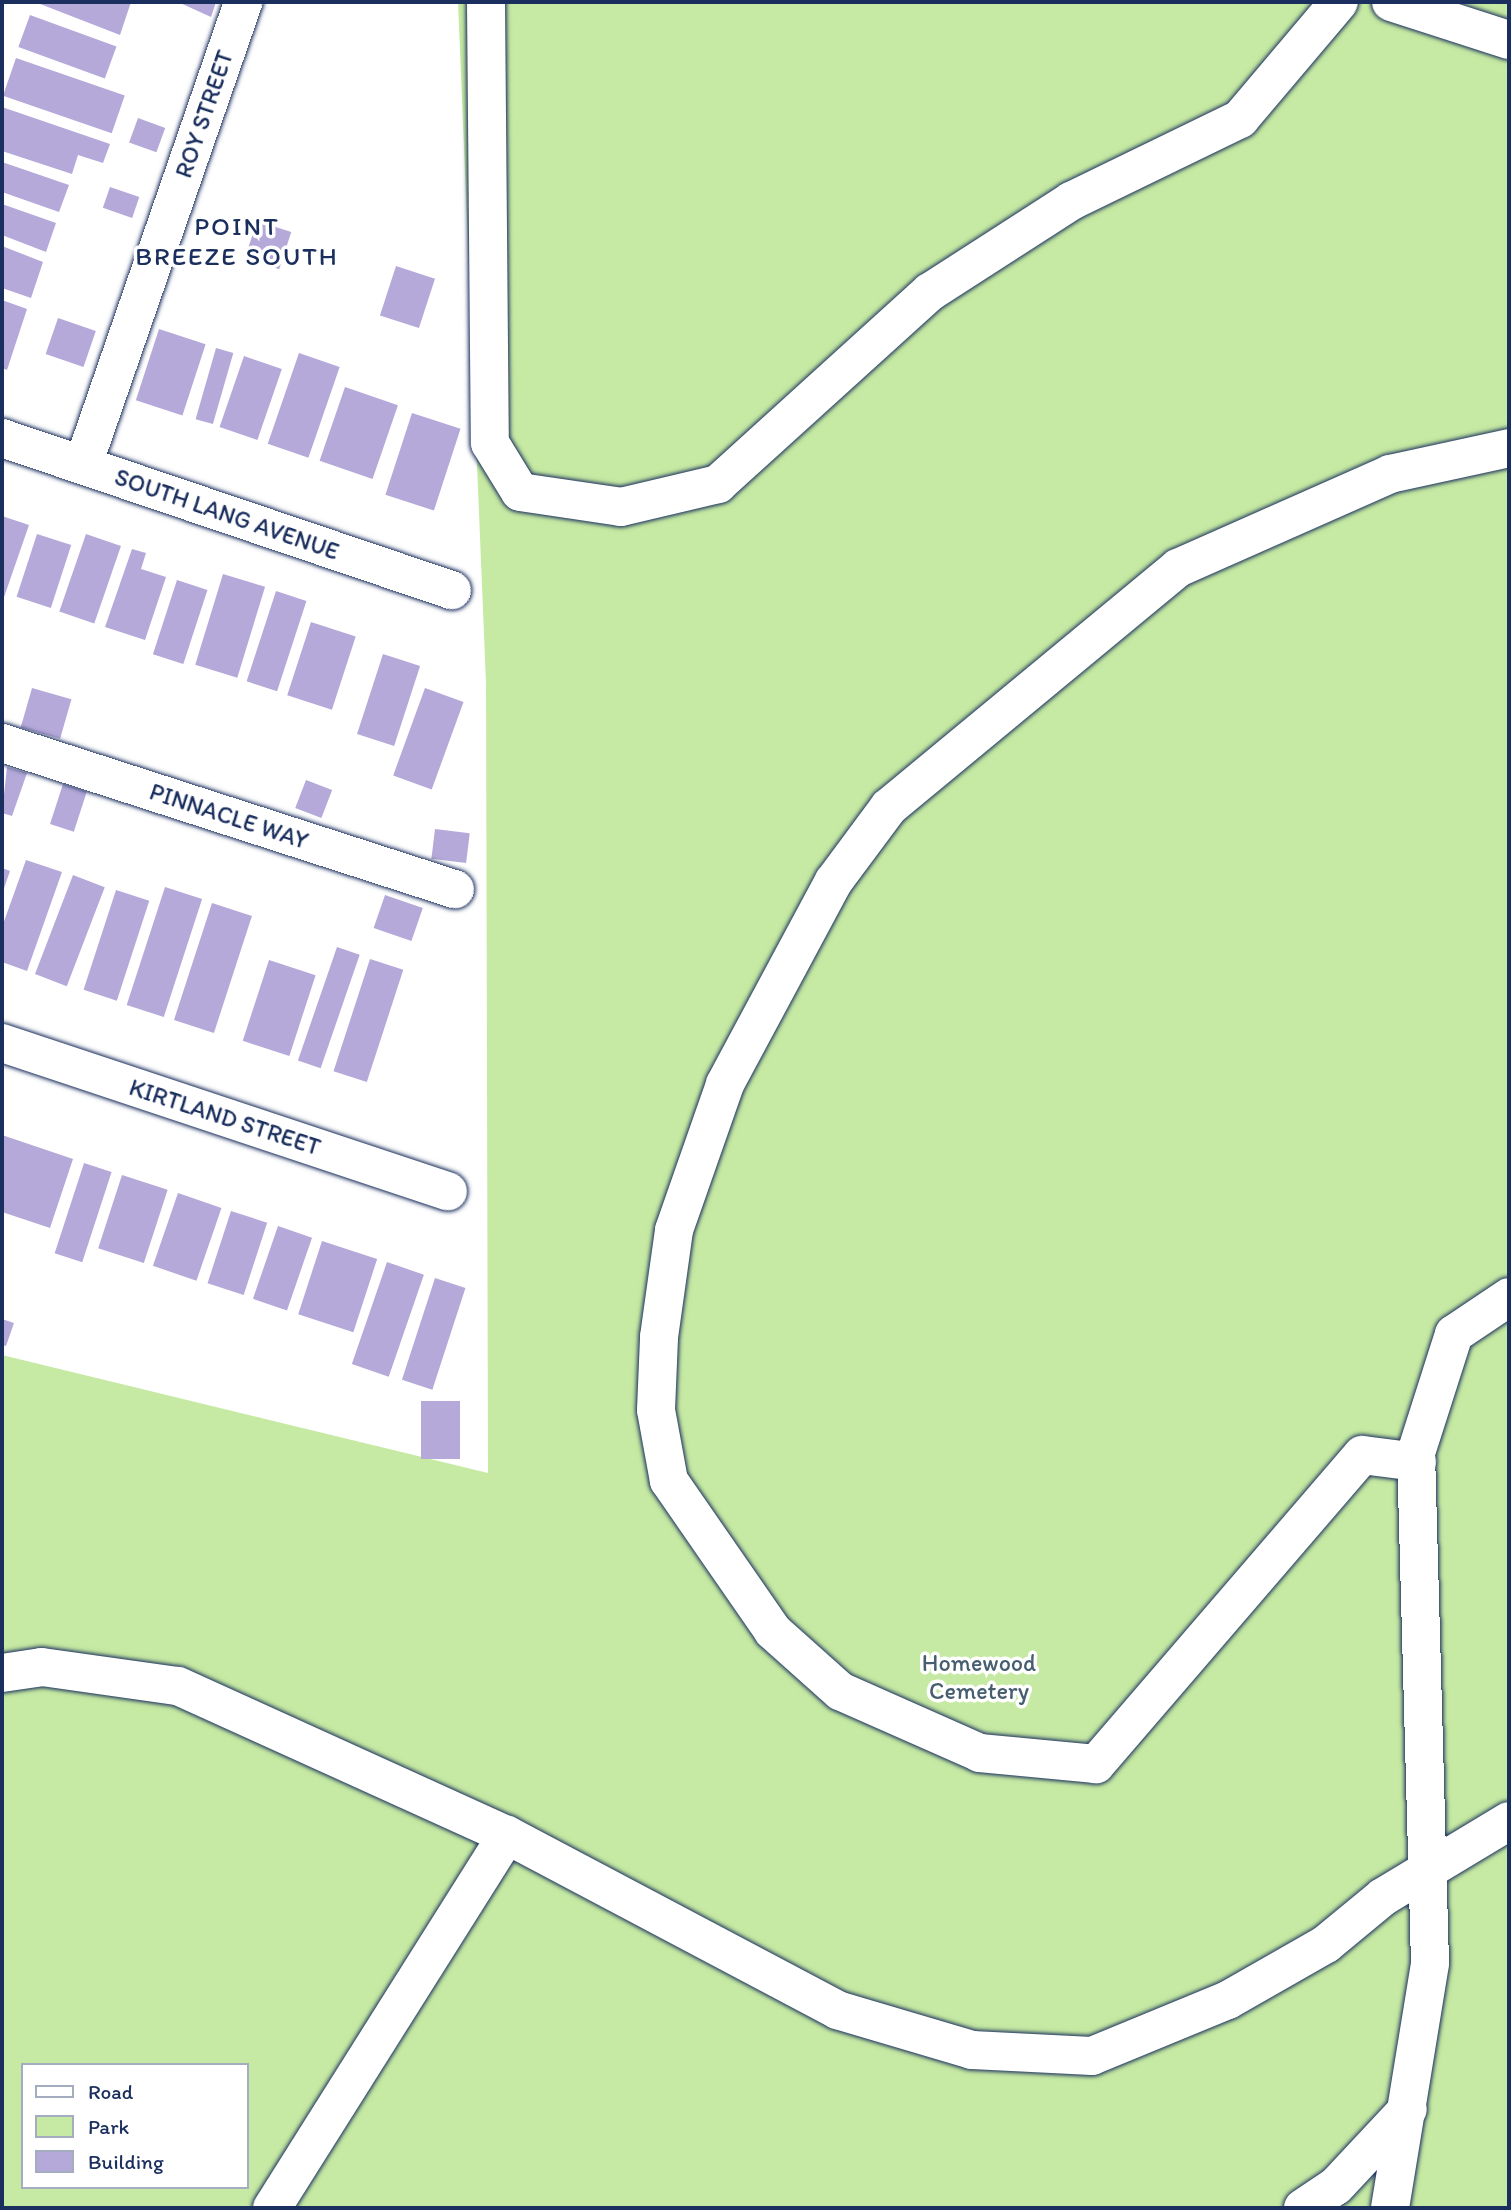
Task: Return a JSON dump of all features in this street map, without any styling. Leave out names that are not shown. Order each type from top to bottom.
[{"type":"street","name":"ROY STREET","points":[[82,465],[243,2]]},
{"type":"street","points":[[486,2],[490,443],[520,492],[621,507],[718,484],[930,292],[1071,201],[1240,119],[1339,2]]},
{"type":"street","points":[[1391,2],[1509,40]]},
{"type":"street","name":"SOUTH LANG AVENUE","points":[[2,438],[452,590]]},
{"type":"street","points":[[1417,1462],[1362,1455],[1096,1764],[980,1753],[840,1691],[773,1631],[669,1481],[656,1410],[659,1337],[674,1230],[725,1084],[834,880],[889,807],[1178,568],[1391,474],[1509,448]]},
{"type":"street","name":"PINNACLE WAY","points":[[2,743],[455,890]]},
{"type":"street","name":"KIRTLAND STREET","points":[[2,1043],[448,1191]]},
{"type":"street","points":[[1390,2208],[1430,1963],[1417,1462],[1454,1334],[1509,1297]]},
{"type":"street","points":[[2,1673],[42,1667],[178,1686],[507,1835],[837,2010],[972,2050],[1092,2056],[1228,2000],[1326,1944],[1427,1871],[1509,1821]]},
{"type":"street","points":[[272,2208],[507,1835]]},
{"type":"street","points":[[1303,2208],[1336,2186],[1408,2109]]},
{"type":"green space","name":"Homewood Cemetery","points":[[458,2],[1509,2],[1509,2208],[2,2208],[2,1355],[488,1473],[486,683]]},
{"type":"building","points":[[35,2],[131,2],[120,35]]},
{"type":"building","points":[[178,2],[216,2],[211,17]]},
{"type":"building","points":[[30,15],[116,46],[105,78],[18,47]]},
{"type":"building","points":[[16,58],[125,95],[112,133],[3,96]]},
{"type":"building","points":[[2,107],[110,144],[103,163],[78,155],[72,174],[2,151]]},
{"type":"building","points":[[138,118],[165,128],[156,152],[129,142]]},
{"type":"building","points":[[2,162],[69,185],[59,212],[2,192]]},
{"type":"building","points":[[110,187],[139,197],[132,218],[103,208]]},
{"type":"building","points":[[2,204],[56,223],[46,252],[2,235]]},
{"type":"building","points":[[257,221],[291,232],[279,269],[245,258]]},
{"type":"building","points":[[2,246],[43,262],[31,298],[2,288]]},
{"type":"building","points":[[396,266],[435,279],[419,328],[380,315]]},
{"type":"building","points":[[2,300],[27,309],[7,370],[2,368]]},
{"type":"building","points":[[58,318],[96,331],[83,367],[46,354]]},
{"type":"building","points":[[159,329],[206,344],[182,415],[136,400]]},
{"type":"building","points":[[216,348],[233,353],[213,424],[196,419]]},
{"type":"building","points":[[299,353],[340,367],[308,458],[268,444]]},
{"type":"building","points":[[244,356],[282,369],[257,440],[220,427]]},
{"type":"building","points":[[345,387],[398,405],[373,479],[320,461]]},
{"type":"building","points":[[412,413],[461,429],[434,511],[385,495]]},
{"type":"building","points":[[2,516],[29,525],[2,603]]},
{"type":"building","points":[[37,534],[71,545],[51,608],[17,597]]},
{"type":"building","points":[[86,534],[121,546],[94,624],[59,612]]},
{"type":"building","points":[[132,549],[146,553],[141,569],[166,577],[145,640],[105,627]]},
{"type":"building","points":[[223,574],[265,587],[237,678],[195,665]]},
{"type":"building","points":[[177,580],[207,590],[183,664],[153,654]]},
{"type":"building","points":[[276,591],[306,601],[277,691],[247,681]]},
{"type":"building","points":[[311,622],[356,637],[332,710],[287,695]]},
{"type":"building","points":[[383,654],[420,666],[394,746],[357,734]]},
{"type":"building","points":[[32,688],[71,699],[60,739],[21,727]]},
{"type":"building","points":[[425,688],[464,702],[432,789],[393,775]]},
{"type":"building","points":[[7,767],[27,773],[12,816],[2,813]]},
{"type":"building","points":[[306,780],[332,790],[321,818],[295,808]]},
{"type":"building","points":[[63,784],[87,792],[74,832],[50,824]]},
{"type":"building","points":[[435,829],[470,833],[466,863],[431,859]]},
{"type":"building","points":[[26,860],[62,872],[27,971],[2,962],[2,927]]},
{"type":"building","points":[[2,868],[10,871],[2,894]]},
{"type":"building","points":[[73,875],[105,887],[67,986],[35,974]]},
{"type":"building","points":[[165,887],[202,899],[164,1017],[127,1005]]},
{"type":"building","points":[[116,890],[149,901],[117,1001],[84,990]]},
{"type":"building","points":[[385,895],[423,908],[411,941],[374,928]]},
{"type":"building","points":[[212,903],[252,916],[214,1033],[174,1020]]},
{"type":"building","points":[[337,947],[360,955],[321,1068],[298,1060]]},
{"type":"building","points":[[370,959],[403,970],[367,1082],[334,1071]]},
{"type":"building","points":[[269,960],[316,975],[289,1056],[243,1041]]},
{"type":"building","points":[[2,1135],[73,1159],[50,1228],[2,1212]]},
{"type":"building","points":[[84,1163],[112,1172],[82,1262],[55,1253]]},
{"type":"building","points":[[122,1175],[168,1190],[144,1263],[98,1248]]},
{"type":"building","points":[[178,1193],[221,1208],[196,1281],[153,1266]]},
{"type":"building","points":[[231,1211],[267,1223],[244,1295],[208,1283]]},
{"type":"building","points":[[278,1226],[312,1238],[287,1311],[253,1299]]},
{"type":"building","points":[[322,1241],[377,1259],[353,1332],[298,1314]]},
{"type":"building","points":[[387,1262],[424,1275],[389,1377],[352,1364]]},
{"type":"building","points":[[435,1278],[465,1288],[432,1390],[402,1380]]},
{"type":"building","points":[[2,1319],[14,1323],[6,1346],[2,1345]]},
{"type":"building","points":[[421,1401],[460,1401],[460,1459],[421,1459]]},
{"type":"district","name":"POINT BREEZE SOUTH","points":[[237,242]]}]
